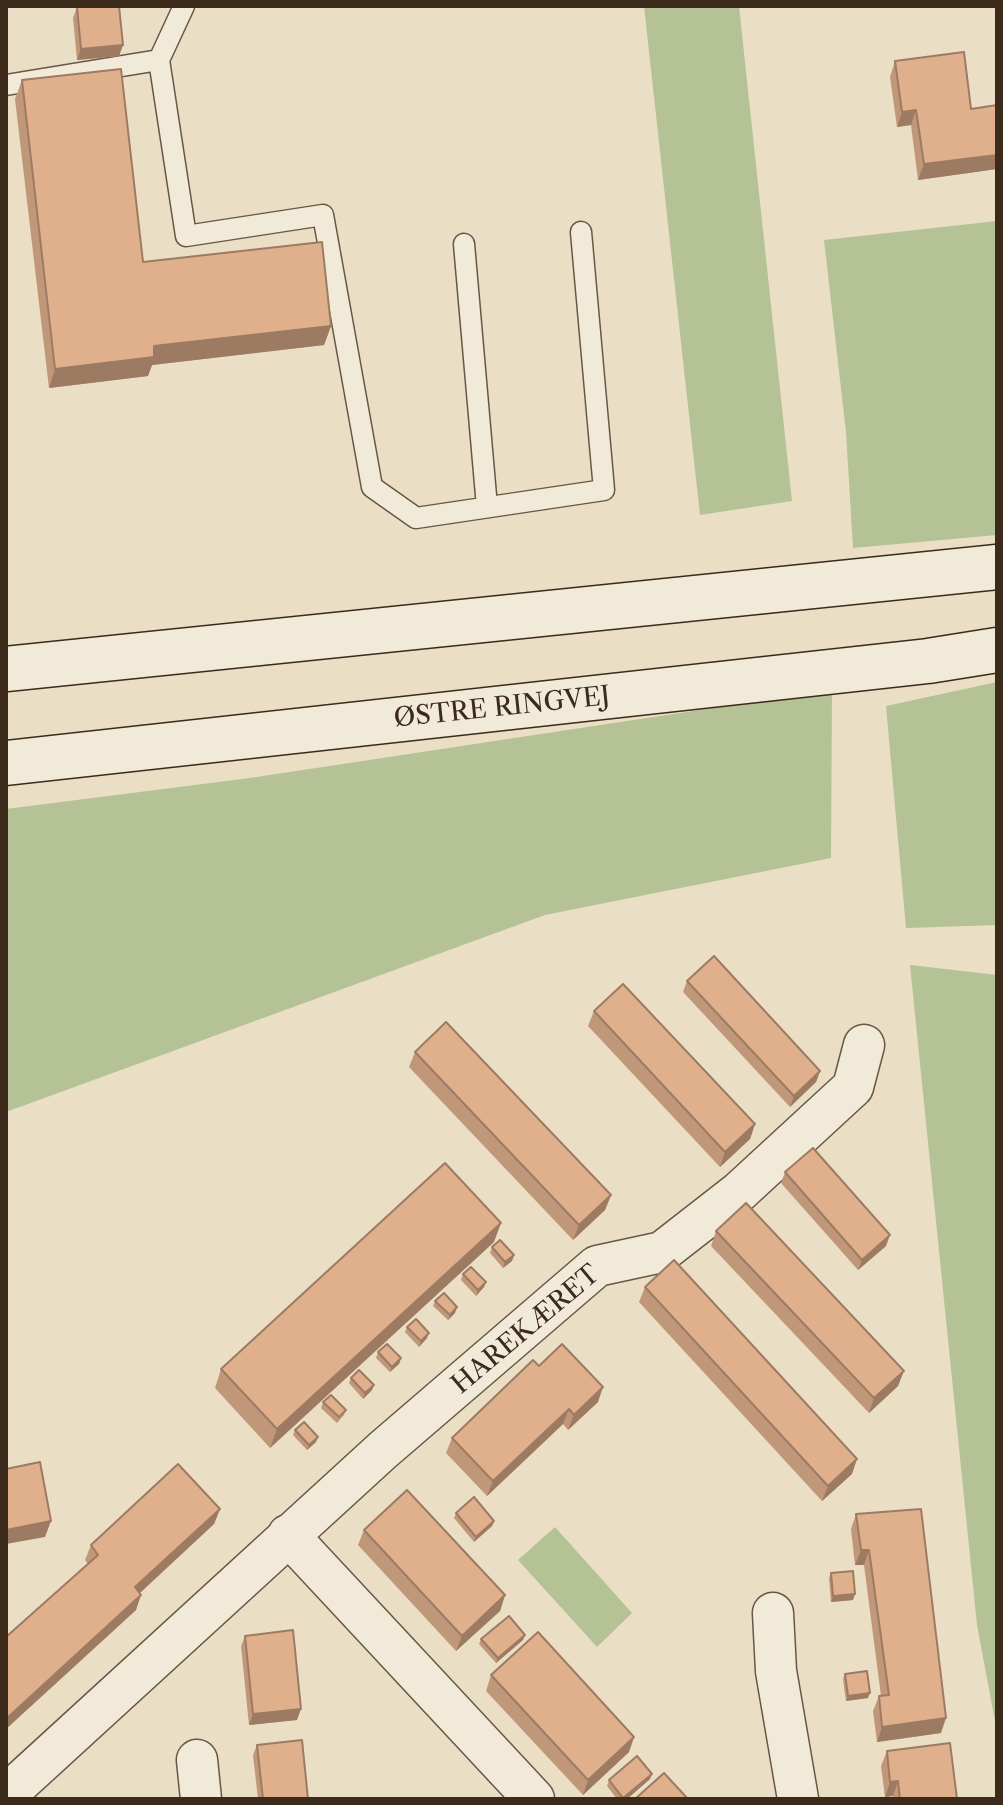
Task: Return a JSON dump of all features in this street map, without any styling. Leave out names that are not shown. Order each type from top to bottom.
[{"type":"main road","points":[[6,669],[997,567]]},
{"type":"main road","name":"ØSTRE RINGVEJ","points":[[6,763],[928,661],[997,650]]},
{"type":"street","name":"HAREKÆRET","points":[[6,1795],[288,1535],[597,1266],[662,1252],[739,1192],[853,1087],[864,1045]]},
{"type":"street","points":[[288,1535],[534,1799]]},
{"type":"street","points":[[773,1613],[776,1671],[798,1799]]},
{"type":"street","points":[[197,1760],[201,1799]]},
{"type":"lane","points":[[184,6],[159,60],[186,236],[323,215],[372,487],[416,518],[604,490],[581,232]]},
{"type":"lane","points":[[6,85],[159,60]]},
{"type":"lane","points":[[464,244],[487,507]]},
{"type":"green space","points":[[644,6],[739,6],[792,501],[700,515]]},
{"type":"green space","points":[[997,221],[997,535],[853,548],[846,432],[824,240]]},
{"type":"green space","points":[[997,682],[997,925],[906,928],[886,706]]},
{"type":"green space","points":[[832,690],[831,858],[545,915],[6,1112],[6,809],[250,778]]},
{"type":"green space","points":[[910,965],[997,975],[997,1732],[977,1625]]},
{"type":"green space","points":[[555,1527],[632,1613],[597,1647],[518,1560]]},
{"type":"building","points":[[119,6],[123,45],[81,49],[77,7]]},
{"type":"building","points":[[964,52],[971,109],[997,105],[997,155],[924,164],[916,110],[902,112],[895,61]]},
{"type":"building","points":[[121,69],[143,262],[322,242],[331,326],[154,346],[154,357],[55,369],[22,80]]},
{"type":"building","points":[[714,956],[820,1071],[794,1096],[687,981]]},
{"type":"building","points":[[623,984],[755,1124],[725,1152],[594,1011]]},
{"type":"building","points":[[446,1022],[611,1195],[579,1225],[415,1052]]},
{"type":"building","points":[[813,1148],[890,1235],[862,1260],[785,1172]]},
{"type":"building","points":[[445,1163],[501,1223],[277,1429],[221,1369]]},
{"type":"building","points":[[746,1203],[904,1371],[874,1398],[716,1231]]},
{"type":"building","points":[[500,1240],[514,1255],[505,1262],[492,1247]]},
{"type":"building","points":[[674,1260],[857,1459],[828,1486],[645,1287]]},
{"type":"building","points":[[471,1267],[486,1282],[478,1290],[463,1274]]},
{"type":"building","points":[[444,1293],[457,1307],[450,1315],[435,1301]]},
{"type":"building","points":[[416,1319],[429,1333],[421,1341],[407,1327]]},
{"type":"building","points":[[387,1344],[401,1358],[392,1367],[378,1352]]},
{"type":"building","points":[[562,1344],[603,1387],[574,1415],[569,1409],[493,1481],[452,1438],[533,1360],[539,1366]]},
{"type":"building","points":[[359,1370],[374,1385],[365,1393],[351,1378]]},
{"type":"building","points":[[331,1395],[346,1410],[339,1417],[323,1402]]},
{"type":"building","points":[[304,1422],[318,1437],[309,1445],[295,1430]]},
{"type":"building","points":[[40,1462],[51,1521],[6,1530],[6,1469]]},
{"type":"building","points":[[178,1464],[220,1509],[135,1587],[141,1595],[6,1719],[6,1637],[98,1555],[91,1545]]},
{"type":"building","points":[[407,1490],[505,1595],[462,1636],[364,1530]]},
{"type":"building","points":[[474,1497],[494,1521],[476,1537],[456,1513]]},
{"type":"building","points":[[921,1509],[946,1718],[882,1727],[879,1696],[889,1695],[869,1550],[861,1550],[856,1514]]},
{"type":"building","points":[[853,1571],[855,1594],[833,1596],[831,1573]]},
{"type":"building","points":[[509,1616],[525,1635],[498,1658],[481,1639]]},
{"type":"building","points":[[293,1630],[301,1709],[253,1714],[245,1636]]},
{"type":"building","points":[[538,1632],[634,1737],[588,1780],[491,1675]]},
{"type":"building","points":[[867,1671],[870,1693],[848,1696],[845,1674]]},
{"type":"building","points":[[302,1740],[308,1799],[263,1799],[257,1745]]},
{"type":"building","points":[[950,1743],[957,1799],[900,1799],[898,1781],[890,1782],[887,1751]]},
{"type":"building","points":[[637,1756],[652,1774],[623,1798],[609,1780]]},
{"type":"building","points":[[664,1773],[688,1799],[635,1799]]}]
